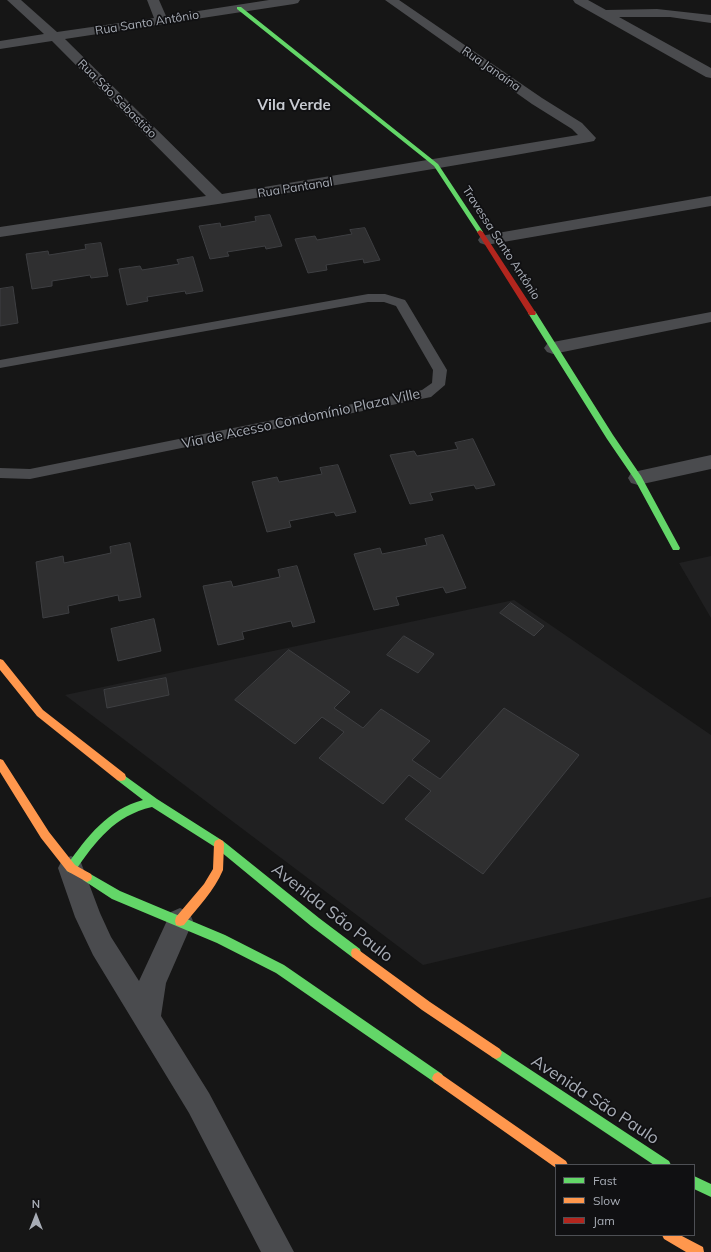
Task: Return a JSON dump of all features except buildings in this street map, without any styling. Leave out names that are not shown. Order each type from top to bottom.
[{"type":"street","name":"Rua São Sebastião","points":[[13,0],[55,37],[218,200]]},
{"type":"street","points":[[153,0],[162,21]]},
{"type":"street","name":"Rua Santo Antônio","points":[[0,45],[294,0]]},
{"type":"street","name":"Rua Janaína","points":[[392,0],[537,101],[577,126],[589,138]]},
{"type":"street","points":[[579,0],[710,72]]},
{"type":"street","name":"Travessa Santo Antônio","points":[[239,8],[436,165],[486,240],[638,478],[676,548]]},
{"type":"street","points":[[603,14],[639,11],[681,14],[711,19]]},
{"type":"street","name":"Rua Pantanal","points":[[0,232],[218,200],[436,165],[589,138]]},
{"type":"street","points":[[486,240],[711,201]]},
{"type":"street","points":[[554,348],[711,318]]},
{"type":"street","points":[[638,478],[711,462]]},
{"type":"street","name":"Avenida São Paulo","points":[[0,662],[40,713],[152,802],[219,844],[315,922],[426,1006],[663,1164]]},
{"type":"street","points":[[0,763],[45,835],[71,868],[88,917],[102,946],[199,1103],[278,1252]]},
{"type":"street","points":[[71,868],[88,842],[103,828],[134,806],[152,802]]},
{"type":"street","points":[[147,1020],[152,982],[180,922],[208,888],[218,870],[219,844]]},
{"type":"street","points":[[71,868],[116,895],[221,939],[280,969],[561,1164]]},
{"type":"street","points":[[695,1183],[711,1191]]},
{"type":"street","points":[[670,1236],[698,1252]]},
{"type":"lane","name":"Via de Acesso Condomínio Plaza Ville","points":[[0,364],[368,298],[385,298],[401,303],[440,370],[438,386],[426,394],[30,474],[0,473]]},
{"type":"shaded area","points":[[711,556],[711,618],[679,563]]},
{"type":"shaded area","points":[[514,600],[711,735],[711,897],[423,965],[65,695]]},
{"type":"traffic: fast","points":[[239,8],[436,165],[480,232]]},
{"type":"traffic: fast","points":[[532,313],[610,437],[638,478],[676,548]]},
{"type":"traffic: fast","points":[[121,777],[153,802],[219,844],[315,922],[356,953]]},
{"type":"traffic: fast","points":[[71,868],[87,845],[105,826],[126,811],[153,802]]},
{"type":"traffic: fast","points":[[87,877],[116,895],[221,939],[280,969],[438,1078]]},
{"type":"traffic: fast","points":[[496,1053],[663,1164]]},
{"type":"traffic: fast","points":[[695,1183],[711,1191]]},
{"type":"traffic: slow","points":[[0,663],[40,713],[121,777]]},
{"type":"traffic: slow","points":[[0,763],[45,835],[71,868],[87,877]]},
{"type":"traffic: slow","points":[[180,921],[208,888],[218,870],[219,844]]},
{"type":"traffic: slow","points":[[356,953],[426,1006],[496,1053]]},
{"type":"traffic: slow","points":[[438,1078],[561,1164]]},
{"type":"traffic: slow","points":[[670,1236],[698,1252]]},
{"type":"traffic: jam","points":[[480,232],[532,313]]},
{"type":"district","name":"Vila Verde","points":[[294,105]]}]
